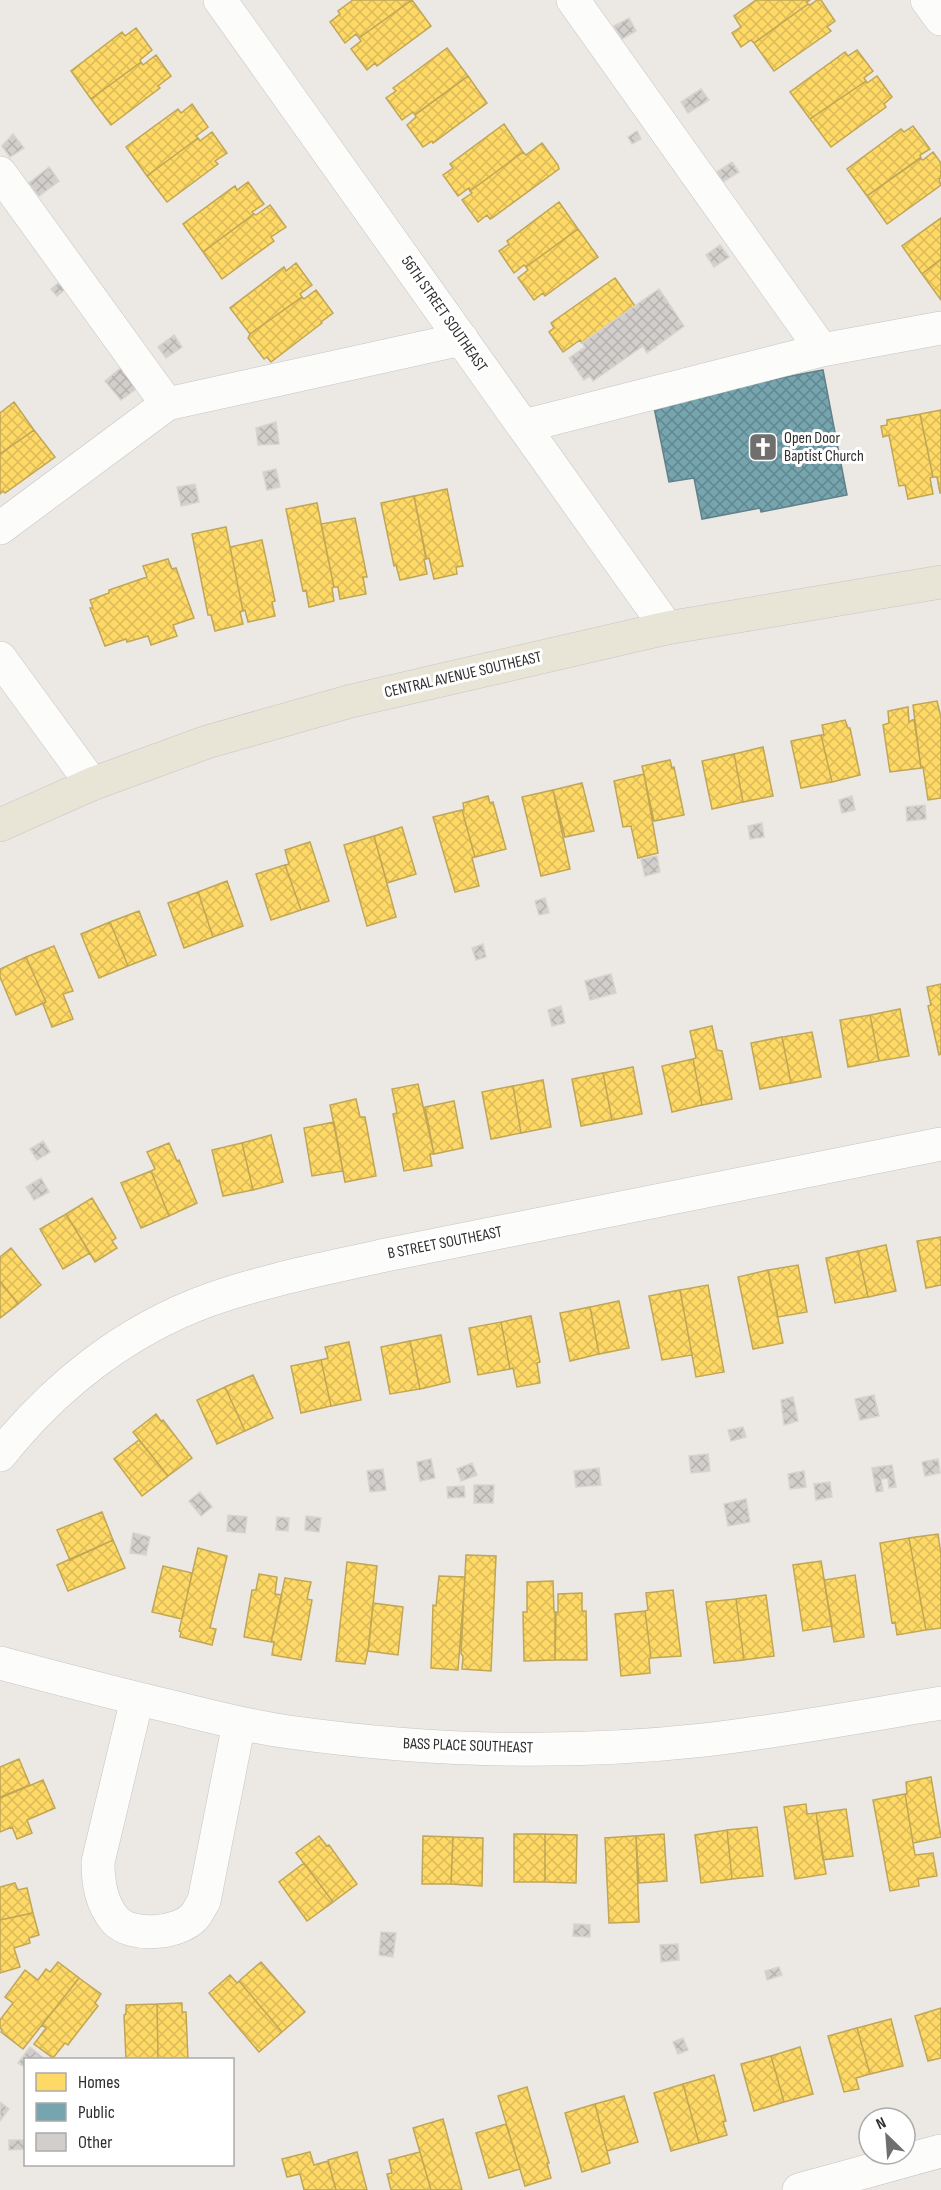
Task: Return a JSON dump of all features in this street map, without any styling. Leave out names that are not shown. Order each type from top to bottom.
[{"type":"main road","name":"CENTRAL AVENUE SOUTHEAST","points":[[0,825],[92,784],[207,742],[351,701],[667,628],[941,582]]},
{"type":"street","name":"56TH STREET SOUTHEAST","points":[[220,0],[667,628]]},
{"type":"street","points":[[573,0],[822,350]]},
{"type":"street","points":[[927,0],[941,19]]},
{"type":"street","points":[[0,173],[166,404]]},
{"type":"street","points":[[524,426],[822,350],[941,328]]},
{"type":"street","points":[[0,528],[166,404],[462,339]]},
{"type":"street","points":[[0,658],[92,784]]},
{"type":"street","name":"B STREET SOUTHEAST","points":[[0,1455],[43,1406],[98,1359],[153,1325],[210,1300],[290,1276],[381,1256],[941,1144]]},
{"type":"street","name":"BASS PLACE SOUTHEAST","points":[[0,1663],[137,1699],[288,1732],[379,1743],[500,1749],[595,1748],[714,1739],[941,1703]]},
{"type":"street","points":[[137,1699],[98,1862],[98,1883],[106,1905],[117,1922],[135,1931],[157,1932],[176,1928],[194,1917],[204,1900],[239,1723]]},
{"type":"street","points":[[799,2190],[941,2151]]},
{"type":"building: Homes","points":[[353,0],[412,0],[359,38],[356,34],[345,43],[330,22],[340,14],[338,11]]},
{"type":"building: Homes","points":[[412,0],[431,26],[377,66],[375,63],[367,70],[351,49],[361,41],[359,38]]},
{"type":"building: Homes","points":[[756,0],[810,0],[808,4],[754,43],[751,40],[741,47],[732,33],[741,27],[734,16]]},
{"type":"building: Homes","points":[[817,0],[821,0],[835,21],[827,27],[831,31],[774,71],[754,43]]},
{"type":"building: Homes","points":[[136,28],[152,50],[140,60],[141,62],[91,99],[71,71],[122,32],[125,36]]},
{"type":"building: Homes","points":[[447,48],[468,76],[415,115],[413,112],[402,120],[386,98],[396,91],[393,88]]},
{"type":"building: Homes","points":[[857,50],[873,71],[864,78],[866,81],[810,119],[790,92],[845,52],[848,56]]},
{"type":"building: Homes","points":[[156,55],[171,76],[158,86],[160,88],[111,125],[91,99],[141,62],[143,65]]},
{"type":"building: Homes","points":[[468,76],[487,103],[433,143],[432,141],[423,147],[407,125],[417,113]]},
{"type":"building: Homes","points":[[877,76],[892,97],[884,104],[886,107],[831,147],[810,119]]},
{"type":"building: Homes","points":[[192,104],[208,127],[196,136],[198,138],[147,176],[126,147],[178,109],[181,113]]},
{"type":"building: Homes","points":[[504,124],[523,152],[470,191],[469,188],[458,196],[443,175],[453,168],[450,164]]},
{"type":"building: Homes","points":[[913,126],[930,149],[920,155],[921,158],[867,196],[847,169],[901,129],[904,132]]},
{"type":"building: Homes","points":[[212,132],[227,153],[215,161],[218,164],[167,202],[147,176],[198,138],[200,141]]},
{"type":"building: Homes","points":[[542,143],[559,169],[492,218],[490,219],[487,215],[478,222],[462,200],[472,193],[470,191],[523,152],[526,155]]},
{"type":"building: Homes","points":[[933,152],[941,163],[941,178],[939,179],[941,185],[887,224],[867,196],[920,158],[923,160]]},
{"type":"building: Homes","points":[[248,182],[264,204],[203,252],[183,224],[235,186],[237,190]]},
{"type":"building: Homes","points":[[559,202],[578,229],[526,267],[524,265],[514,273],[499,251],[509,244],[507,241]]},
{"type":"building: Homes","points":[[270,205],[286,227],[271,237],[274,241],[222,279],[203,252],[254,214],[256,215]]},
{"type":"building: Homes","points":[[941,218],[941,259],[922,274],[902,246]]},
{"type":"building: Homes","points":[[578,229],[598,257],[545,296],[543,293],[534,300],[518,278],[528,270],[526,267]]},
{"type":"building: Homes","points":[[941,259],[941,300],[922,274]]},
{"type":"building: Homes","points":[[296,263],[312,285],[300,294],[302,297],[250,334],[230,308],[284,267],[286,271]]},
{"type":"building: Homes","points":[[615,278],[635,306],[582,343],[580,340],[563,352],[549,332],[554,328],[551,323]]},
{"type":"building: Homes","points":[[316,290],[333,313],[271,362],[267,357],[264,359],[248,338],[250,334],[302,297],[304,299]]},
{"type":"building: Homes","points":[[14,402],[34,430],[0,454],[0,413]]},
{"type":"building: Homes","points":[[941,410],[940,493],[937,477],[933,477],[920,414]]},
{"type":"building: Homes","points":[[920,414],[933,477],[930,478],[933,494],[908,499],[905,485],[899,486],[889,435],[883,437],[881,426],[887,425],[887,420]]},
{"type":"building: Homes","points":[[34,430],[55,457],[5,493],[3,491],[0,494],[0,454]]},
{"type":"building: Homes","points":[[447,489],[463,566],[456,567],[457,574],[434,579],[429,558],[426,559],[414,496]]},
{"type":"building: Homes","points":[[414,496],[426,556],[424,559],[427,574],[400,580],[396,565],[394,566],[381,503]]},
{"type":"building: Homes","points":[[317,503],[334,587],[332,588],[334,601],[309,607],[306,590],[303,591],[286,509]]},
{"type":"building: Homes","points":[[355,518],[367,577],[363,577],[366,594],[340,599],[338,587],[334,587],[321,524]]},
{"type":"building: Homes","points":[[226,527],[243,611],[240,612],[243,624],[215,631],[211,615],[208,615],[192,534]]},
{"type":"building: Homes","points":[[262,540],[275,601],[272,602],[275,616],[248,622],[245,610],[243,611],[230,547]]},
{"type":"building: Homes","points":[[168,559],[172,569],[176,568],[194,618],[173,625],[177,636],[151,645],[148,636],[127,642],[126,639],[105,646],[90,608],[93,608],[90,600],[109,593],[109,590],[147,577],[143,566]]},
{"type":"building: Homes","points":[[937,701],[941,717],[941,798],[928,800],[923,767],[921,768],[913,705]]},
{"type":"building: Homes","points":[[908,707],[909,722],[914,719],[921,768],[890,772],[883,725],[889,723],[888,711]]},
{"type":"building: Homes","points":[[845,720],[850,728],[860,775],[832,782],[821,735],[824,735],[822,725]]},
{"type":"building: Homes","points":[[821,735],[832,782],[801,788],[791,741]]},
{"type":"building: Homes","points":[[763,747],[773,796],[743,802],[734,754]]},
{"type":"building: Homes","points":[[734,754],[743,802],[712,809],[702,761]]},
{"type":"building: Homes","points":[[670,760],[672,768],[674,767],[684,815],[654,821],[642,766]]},
{"type":"building: Homes","points":[[644,774],[658,853],[638,858],[631,826],[623,827],[614,781]]},
{"type":"building: Homes","points":[[582,783],[594,831],[565,837],[553,790]]},
{"type":"building: Homes","points":[[553,790],[570,869],[541,876],[522,797]]},
{"type":"building: Homes","points":[[488,796],[490,803],[493,802],[506,849],[475,857],[462,810],[464,810],[463,803]]},
{"type":"building: Homes","points":[[462,810],[475,857],[472,858],[479,886],[455,892],[433,817]]},
{"type":"building: Homes","points":[[402,827],[416,874],[387,883],[374,836]]},
{"type":"building: Homes","points":[[374,836],[396,917],[367,926],[344,845]]},
{"type":"building: Homes","points":[[310,842],[329,901],[301,910],[285,865],[289,864],[285,850]]},
{"type":"building: Homes","points":[[285,865],[301,910],[271,920],[256,874]]},
{"type":"building: Homes","points":[[227,881],[243,926],[213,937],[198,892]]},
{"type":"building: Homes","points":[[198,892],[213,937],[184,948],[168,903]]},
{"type":"building: Homes","points":[[139,911],[156,955],[128,966],[110,922]]},
{"type":"building: Homes","points":[[110,922],[128,966],[99,978],[81,934]]},
{"type":"building: Homes","points":[[54,946],[73,991],[63,994],[73,1019],[52,1027],[43,1004],[46,1002],[26,957]]},
{"type":"building: Homes","points":[[26,957],[46,1002],[16,1015],[0,977],[0,969]]},
{"type":"building: Homes","points":[[941,984],[941,1054],[939,1055],[928,1006],[931,1005],[927,987]]},
{"type":"building: Homes","points":[[900,1009],[909,1056],[879,1061],[870,1015]]},
{"type":"building: Homes","points":[[870,1015],[879,1061],[848,1067],[840,1020]]},
{"type":"building: Homes","points":[[712,1026],[717,1050],[722,1051],[732,1099],[702,1105],[690,1031]]},
{"type":"building: Homes","points":[[812,1032],[821,1077],[791,1083],[782,1037]]},
{"type":"building: Homes","points":[[782,1037],[791,1083],[760,1089],[751,1043]]},
{"type":"building: Homes","points":[[693,1059],[702,1105],[672,1112],[662,1066]]},
{"type":"building: Homes","points":[[633,1067],[642,1114],[612,1120],[603,1073]]},
{"type":"building: Homes","points":[[603,1073],[612,1120],[581,1126],[572,1079]]},
{"type":"building: Homes","points":[[543,1080],[551,1127],[521,1133],[513,1086]]},
{"type":"building: Homes","points":[[418,1084],[434,1154],[430,1154],[432,1166],[404,1171],[393,1114],[397,1113],[392,1089]]},
{"type":"building: Homes","points":[[513,1086],[521,1133],[491,1139],[482,1092]]},
{"type":"building: Homes","points":[[356,1099],[360,1117],[365,1117],[376,1176],[345,1182],[330,1105]]},
{"type":"building: Homes","points":[[454,1101],[463,1148],[434,1154],[425,1107]]},
{"type":"building: Homes","points":[[334,1122],[343,1171],[312,1176],[304,1128]]},
{"type":"building: Homes","points":[[271,1135],[283,1182],[253,1190],[242,1143]]},
{"type":"building: Homes","points":[[169,1143],[177,1161],[179,1160],[197,1203],[169,1216],[151,1171],[155,1169],[147,1152]]},
{"type":"building: Homes","points":[[242,1143],[253,1190],[223,1196],[212,1150]]},
{"type":"building: Homes","points":[[151,1171],[169,1216],[141,1228],[121,1183]]},
{"type":"building: Homes","points":[[92,1198],[116,1238],[112,1241],[117,1248],[95,1262],[66,1214]]},
{"type":"building: Homes","points":[[66,1214],[90,1253],[63,1269],[40,1229]]},
{"type":"building: Homes","points":[[941,1237],[941,1285],[926,1288],[917,1241]]},
{"type":"building: Homes","points":[[886,1245],[896,1291],[868,1297],[858,1251]]},
{"type":"building: Homes","points":[[11,1248],[41,1285],[18,1304],[0,1281],[0,1257]]},
{"type":"building: Homes","points":[[858,1251],[868,1297],[835,1303],[826,1258]]},
{"type":"building: Homes","points":[[798,1265],[807,1312],[778,1317],[768,1270]]},
{"type":"building: Homes","points":[[768,1270],[783,1343],[753,1349],[738,1277]]},
{"type":"building: Homes","points":[[0,1281],[18,1304],[0,1318]]},
{"type":"building: Homes","points":[[708,1285],[724,1372],[696,1377],[680,1290]]},
{"type":"building: Homes","points":[[680,1290],[692,1355],[662,1360],[649,1296]]},
{"type":"building: Homes","points":[[619,1301],[629,1348],[599,1354],[590,1307]]},
{"type":"building: Homes","points":[[590,1307],[599,1354],[570,1361],[560,1313]]},
{"type":"building: Homes","points":[[531,1316],[540,1362],[537,1363],[540,1383],[517,1387],[513,1368],[510,1369],[501,1322]]},
{"type":"building: Homes","points":[[501,1322],[510,1369],[478,1375],[469,1328]]},
{"type":"building: Homes","points":[[441,1335],[450,1382],[420,1389],[410,1341]]},
{"type":"building: Homes","points":[[410,1341],[420,1389],[390,1394],[381,1347]]},
{"type":"building: Homes","points":[[349,1342],[361,1400],[331,1406],[321,1360],[328,1358],[325,1347]]},
{"type":"building: Homes","points":[[321,1360],[331,1406],[301,1413],[291,1366]]},
{"type":"building: Homes","points":[[253,1375],[273,1418],[245,1431],[225,1387]]},
{"type":"building: Homes","points":[[225,1387],[245,1431],[217,1444],[197,1400]]},
{"type":"building: Homes","points":[[156,1414],[192,1458],[168,1476],[133,1432]]},
{"type":"building: Homes","points":[[139,1440],[168,1476],[142,1496],[114,1459]]},
{"type":"building: Homes","points":[[102,1512],[113,1540],[70,1560],[57,1530]]},
{"type":"building: Homes","points":[[938,1534],[941,1554],[941,1628],[926,1630],[909,1538]]},
{"type":"building: Homes","points":[[909,1538],[926,1630],[897,1635],[895,1622],[892,1623],[880,1543]]},
{"type":"building: Homes","points":[[113,1540],[125,1568],[68,1591],[57,1565]]},
{"type":"building: Homes","points":[[198,1548],[227,1556],[210,1628],[216,1629],[212,1645],[180,1637],[181,1632],[179,1631]]},
{"type":"building: Homes","points":[[466,1555],[496,1556],[491,1671],[462,1669]]},
{"type":"building: Homes","points":[[821,1561],[832,1626],[803,1631],[793,1565]]},
{"type":"building: Homes","points":[[347,1562],[377,1566],[365,1664],[336,1661]]},
{"type":"building: Homes","points":[[163,1566],[192,1573],[182,1619],[152,1612]]},
{"type":"building: Homes","points":[[259,1574],[277,1577],[275,1594],[282,1595],[271,1642],[244,1637],[252,1590],[256,1590]]},
{"type":"building: Homes","points":[[855,1575],[864,1637],[834,1642],[824,1580]]},
{"type":"building: Homes","points":[[439,1576],[465,1577],[458,1670],[431,1668],[433,1605],[436,1606]]},
{"type":"building: Homes","points":[[285,1578],[311,1582],[307,1599],[312,1600],[301,1660],[272,1655],[274,1642],[271,1642]]},
{"type":"building: Homes","points":[[553,1581],[554,1612],[556,1612],[555,1660],[524,1661],[523,1612],[527,1612],[527,1582]]},
{"type":"building: Homes","points":[[673,1590],[681,1656],[651,1658],[645,1611],[648,1610],[646,1593]]},
{"type":"building: Homes","points":[[582,1593],[582,1611],[586,1611],[587,1660],[555,1660],[555,1613],[558,1612],[558,1594]]},
{"type":"building: Homes","points":[[766,1595],[774,1656],[744,1660],[736,1599]]},
{"type":"building: Homes","points":[[736,1599],[744,1660],[714,1663],[706,1602]]},
{"type":"building: Homes","points":[[373,1603],[403,1607],[398,1655],[368,1651]]},
{"type":"building: Homes","points":[[645,1611],[651,1658],[649,1659],[650,1673],[621,1676],[615,1614]]},
{"type":"building: Homes","points":[[19,1759],[30,1785],[0,1797],[0,1767]]},
{"type":"building: Homes","points":[[931,1777],[941,1837],[913,1843],[905,1794],[907,1794],[906,1782]]},
{"type":"building: Homes","points":[[43,1780],[55,1808],[27,1820],[32,1833],[17,1839],[12,1827],[0,1832],[0,1798]]},
{"type":"building: Homes","points":[[905,1794],[915,1855],[933,1853],[937,1876],[918,1879],[919,1886],[890,1891],[873,1800]]},
{"type":"building: Homes","points":[[806,1804],[807,1814],[816,1813],[826,1874],[795,1879],[784,1807]]},
{"type":"building: Homes","points":[[846,1809],[853,1856],[823,1860],[816,1813]]},
{"type":"building: Homes","points":[[757,1827],[763,1876],[732,1879],[727,1830]]},
{"type":"building: Homes","points":[[727,1830],[732,1879],[701,1883],[695,1835]]},
{"type":"building: Homes","points":[[514,1834],[545,1834],[545,1882],[514,1882]]},
{"type":"building: Homes","points":[[545,1834],[577,1835],[576,1883],[545,1882]]},
{"type":"building: Homes","points":[[664,1834],[667,1881],[639,1883],[636,1836]]},
{"type":"building: Homes","points":[[319,1836],[327,1846],[329,1845],[357,1884],[333,1902],[296,1853]]},
{"type":"building: Homes","points":[[423,1836],[453,1837],[451,1884],[422,1884]]},
{"type":"building: Homes","points":[[636,1836],[639,1922],[609,1923],[605,1838]]},
{"type":"building: Homes","points":[[453,1837],[483,1838],[482,1886],[451,1884]]},
{"type":"building: Homes","points":[[304,1863],[333,1902],[307,1921],[279,1882]]},
{"type":"building: Homes","points":[[15,1883],[18,1890],[27,1888],[33,1913],[0,1920],[0,1887]]},
{"type":"building: Homes","points":[[33,1913],[39,1935],[29,1938],[30,1943],[14,1948],[20,1967],[0,1973],[0,1920]]},
{"type":"building: Homes","points":[[58,1962],[79,1978],[23,2049],[1,2032],[0,2020],[13,2003],[5,1997],[25,1970],[38,1980],[46,1969],[50,1972]]},
{"type":"building: Homes","points":[[261,1962],[305,2012],[282,2032],[239,1981]]},
{"type":"building: Homes","points":[[230,1975],[237,1983],[239,1981],[282,2032],[259,2052],[209,1993]]},
{"type":"building: Homes","points":[[79,1978],[101,1994],[95,2003],[98,2006],[68,2045],[65,2043],[53,2058],[34,2044],[46,2028],[42,2025]]},
{"type":"building: Homes","points":[[182,2003],[182,2012],[186,2012],[188,2058],[158,2058],[157,2004]]},
{"type":"building: Homes","points":[[157,2004],[158,2058],[126,2058],[124,2015],[126,2005]]},
{"type":"building: Homes","points":[[941,2008],[941,2058],[928,2061],[915,2016]]},
{"type":"building: Homes","points":[[891,2019],[903,2066],[870,2074],[857,2028]]},
{"type":"building: Homes","points":[[857,2028],[870,2074],[856,2078],[859,2089],[844,2092],[828,2036]]},
{"type":"building: Homes","points":[[800,2047],[813,2094],[784,2102],[771,2056]]},
{"type":"building: Homes","points":[[771,2056],[784,2102],[754,2111],[741,2064]]},
{"type":"building: Homes","points":[[714,2075],[726,2121],[723,2122],[727,2135],[699,2143],[683,2084]]},
{"type":"building: Homes","points":[[683,2084],[699,2143],[671,2151],[654,2093]]},
{"type":"building: Homes","points":[[527,2087],[549,2163],[547,2163],[551,2178],[525,2186],[498,2096]]},
{"type":"building: Homes","points":[[624,2096],[638,2142],[607,2151],[595,2104]]},
{"type":"building: Homes","points":[[595,2104],[610,2163],[582,2172],[565,2113]]},
{"type":"building: Homes","points":[[443,2119],[462,2190],[431,2190],[413,2128]]},
{"type":"building: Homes","points":[[506,2124],[520,2169],[489,2178],[476,2133]]},
{"type":"building: Homes","points":[[310,2152],[314,2165],[328,2161],[336,2190],[304,2190],[300,2174],[287,2177],[282,2159]]},
{"type":"building: Homes","points":[[357,2152],[367,2190],[336,2190],[328,2160]]},
{"type":"building: Homes","points":[[420,2152],[431,2190],[391,2190],[387,2174],[392,2173],[389,2160]]},
{"type":"building: Public","points":[[823,370],[847,495],[761,512],[760,508],[702,519],[694,478],[669,482],[653,402]]},
{"type":"building: Other","points":[[629,18],[636,31],[622,39],[614,26]]},
{"type":"building: Other","points":[[701,89],[709,100],[688,113],[681,102]]},
{"type":"building: Other","points":[[637,131],[641,139],[632,144],[628,137]]},
{"type":"building: Other","points":[[13,134],[24,148],[10,157],[2,146]]},
{"type":"building: Other","points":[[732,162],[739,172],[723,182],[717,172]]},
{"type":"building: Other","points":[[49,167],[59,181],[39,196],[29,183]]},
{"type":"building: Other","points":[[720,245],[729,257],[714,267],[706,255]]},
{"type":"building: Other","points":[[61,281],[67,288],[57,296],[51,289]]},
{"type":"building: Other","points":[[659,289],[684,326],[647,353],[643,346],[593,381],[590,376],[584,380],[569,358],[585,347],[582,343]]},
{"type":"building: Other","points":[[174,335],[182,347],[166,358],[158,347]]},
{"type":"building: Other","points":[[122,367],[140,386],[121,400],[105,381]]},
{"type":"building: Other","points":[[276,422],[279,444],[258,445],[256,428]]},
{"type":"building: Other","points":[[276,469],[280,487],[267,490],[263,472]]},
{"type":"building: Other","points":[[195,484],[199,502],[181,506],[177,487]]},
{"type":"building: Other","points":[[852,796],[855,810],[842,813],[839,800]]},
{"type":"building: Other","points":[[925,805],[926,819],[907,821],[906,807]]},
{"type":"building: Other","points":[[762,823],[764,837],[750,839],[748,826]]},
{"type":"building: Other","points":[[657,856],[660,872],[645,876],[641,859]]},
{"type":"building: Other","points":[[545,898],[549,913],[539,915],[535,901]]},
{"type":"building: Other","points":[[483,944],[486,957],[476,960],[472,948]]},
{"type":"building: Other","points":[[611,974],[616,993],[590,1000],[585,981]]},
{"type":"building: Other","points":[[561,1006],[565,1023],[552,1026],[548,1010]]},
{"type":"building: Other","points":[[43,1141],[50,1152],[37,1160],[30,1149]]},
{"type":"building: Other","points":[[41,1178],[49,1192],[34,1200],[26,1187]]},
{"type":"building: Other","points":[[874,1395],[879,1416],[860,1420],[855,1399]]},
{"type":"building: Other","points":[[793,1397],[798,1421],[784,1425],[781,1400]]},
{"type":"building: Other","points":[[743,1427],[746,1437],[731,1441],[728,1430]]},
{"type":"building: Other","points":[[708,1454],[710,1471],[691,1473],[689,1456]]},
{"type":"building: Other","points":[[431,1459],[435,1478],[420,1481],[417,1462]]},
{"type":"building: Other","points":[[938,1459],[940,1473],[925,1476],[922,1462]]},
{"type":"building: Other","points":[[472,1463],[477,1475],[461,1481],[457,1469]]},
{"type":"building: Other","points":[[892,1465],[896,1487],[889,1488],[888,1478],[881,1479],[883,1491],[876,1492],[872,1468]]},
{"type":"building: Other","points":[[599,1468],[601,1485],[576,1487],[574,1471]]},
{"type":"building: Other","points":[[383,1469],[386,1490],[370,1492],[367,1471]]},
{"type":"building: Other","points":[[804,1471],[806,1487],[790,1489],[788,1474]]},
{"type":"building: Other","points":[[830,1482],[832,1497],[816,1500],[814,1484]]},
{"type":"building: Other","points":[[474,1485],[494,1485],[493,1503],[474,1503]]},
{"type":"building: Other","points":[[464,1486],[465,1497],[448,1498],[447,1487]]},
{"type":"building: Other","points":[[200,1492],[212,1507],[201,1516],[189,1501]]},
{"type":"building: Other","points":[[746,1499],[750,1522],[728,1526],[724,1504]]},
{"type":"building: Other","points":[[228,1515],[247,1517],[245,1533],[227,1531]]},
{"type":"building: Other","points":[[306,1516],[321,1518],[319,1532],[305,1530]]},
{"type":"building: Other","points":[[277,1517],[289,1518],[288,1531],[276,1530]]},
{"type":"building: Other","points":[[133,1533],[150,1537],[146,1555],[130,1553]]},
{"type":"building: Other","points":[[574,1924],[590,1925],[590,1937],[573,1936]]},
{"type":"building: Other","points":[[381,1932],[396,1933],[393,1957],[379,1955]]},
{"type":"building: Other","points":[[678,1944],[679,1960],[661,1962],[660,1945]]},
{"type":"building: Other","points":[[779,1967],[782,1975],[767,1980],[765,1971]]},
{"type":"building: Other","points":[[683,2038],[688,2050],[678,2054],[673,2042]]},
{"type":"building: Other","points":[[30,2047],[44,2058],[24,2058],[24,2067],[18,2063]]},
{"type":"building: Other","points":[[0,2102],[9,2109],[0,2121]]},
{"type":"building: Other","points":[[9,2140],[24,2140],[24,2149],[9,2150]]},
{"type":"place","name":"Open Door Baptist Church","points":[[763,447]]}]
